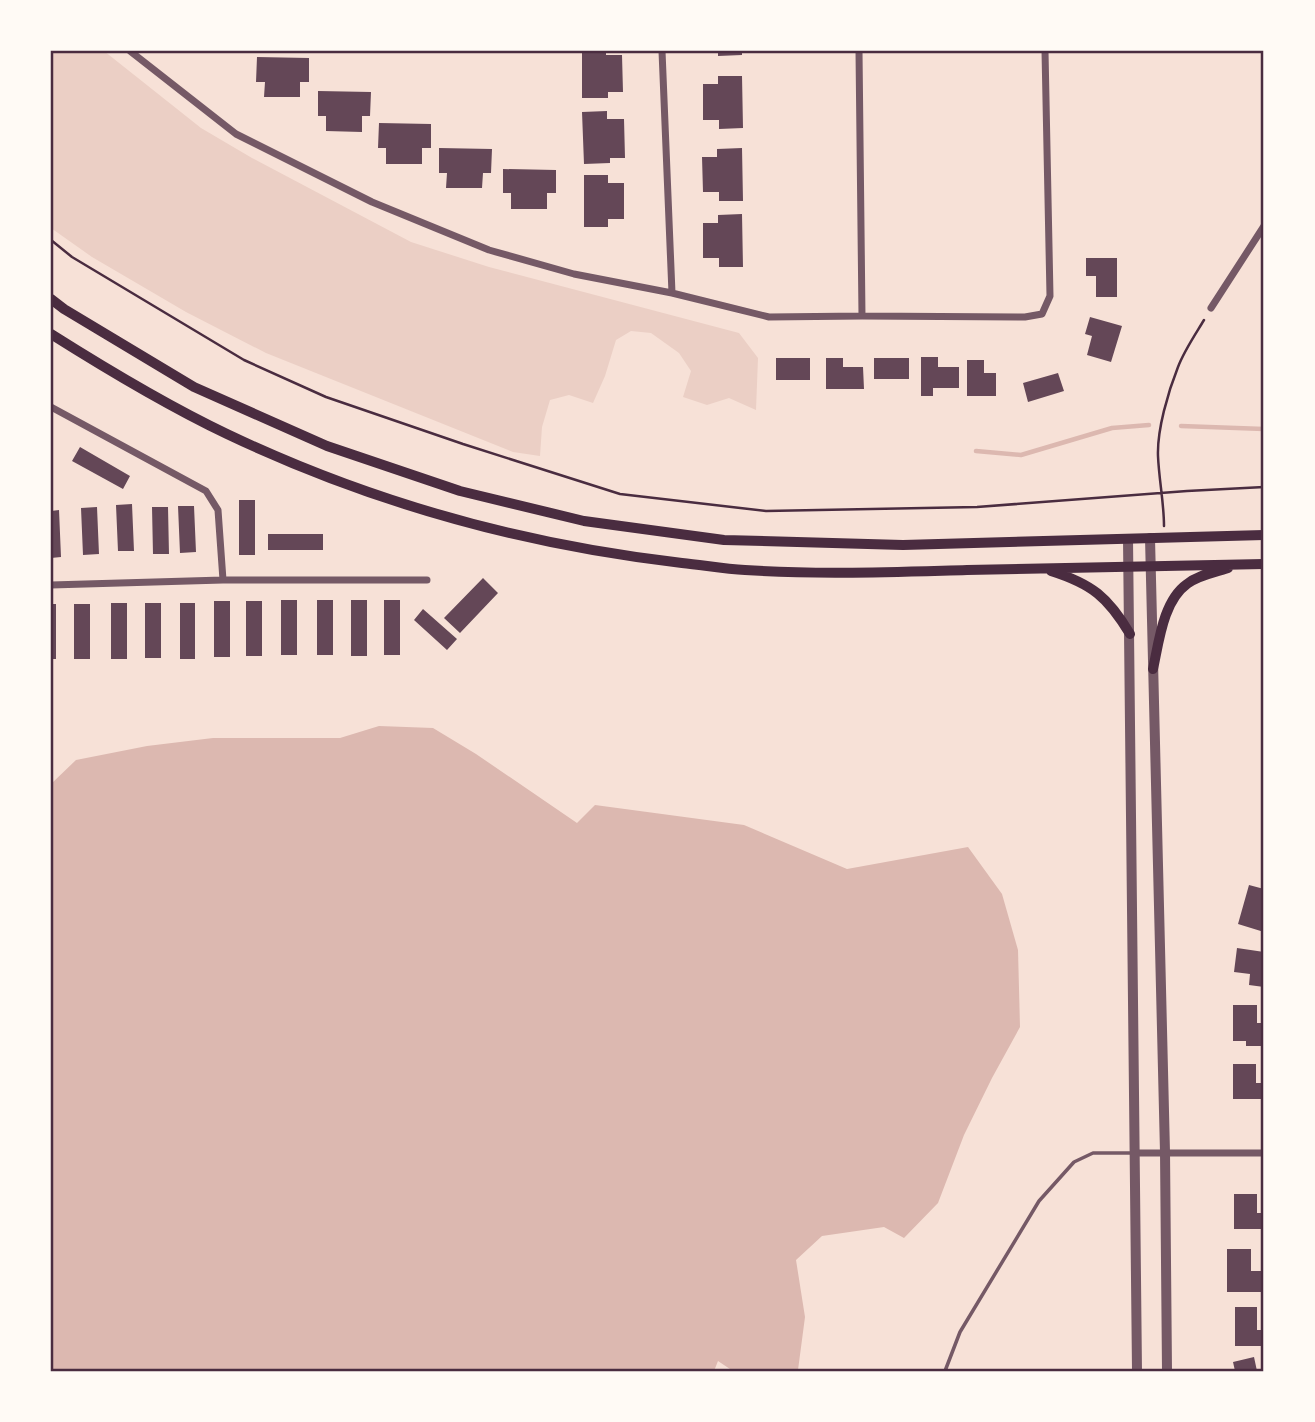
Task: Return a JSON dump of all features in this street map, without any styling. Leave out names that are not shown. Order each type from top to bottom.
[{"type":"main road","points":[[51,299],[194,387],[327,446],[460,491],[584,521],[724,540],[903,545],[1264,535]]},
{"type":"main road","points":[[51,334],[134,386],[226,434],[309,470],[382,497],[540,541],[642,559],[744,570],[846,572],[1264,564]]},
{"type":"main road","points":[[1153,669],[1161,628],[1173,598],[1186,584],[1203,575],[1239,564]]},
{"type":"main road","points":[[1042,569],[1076,579],[1100,595],[1118,614],[1130,634]]},
{"type":"street","points":[[131,51],[236,134],[372,202],[489,250],[575,274],[672,293],[769,317],[1025,317],[1042,314],[1050,296],[1045,51]]},
{"type":"street","points":[[662,51],[672,293]]},
{"type":"street","points":[[859,51],[862,316]]},
{"type":"street","points":[[1211,308],[1264,226]]},
{"type":"street","points":[[51,407],[206,491],[218,510],[223,580]]},
{"type":"street","points":[[1150,538],[1165,1152],[1167,1371]]},
{"type":"street","points":[[1128,539],[1137,1371]]},
{"type":"street","points":[[51,585],[223,580],[427,580]]},
{"type":"street","points":[[1135,1153],[1264,1153]]},
{"type":"lane","points":[[944,1371],[960,1332],[1039,1201],[1074,1163],[1093,1153],[1135,1153]]},
{"type":"path","points":[[51,240],[72,257],[244,360],[314,391],[463,444],[620,494],[766,511],[977,507],[1264,487]]},
{"type":"path","points":[[1164,538],[1158,441],[1178,366],[1204,320]]},
{"type":"shaded area","points":[[51,51],[104,51],[201,128],[411,242],[489,267],[739,333],[758,358],[756,410],[729,398],[707,405],[683,397],[691,371],[679,353],[651,333],[631,331],[616,340],[593,403],[569,395],[550,400],[542,427],[540,456],[513,452],[266,353],[186,312],[92,257],[51,228]]},
{"type":"shaded area","points":[[379,726],[433,728],[577,823],[595,805],[744,825],[847,869],[968,847],[1002,894],[1018,950],[1020,1027],[964,1135],[938,1203],[904,1238],[884,1227],[822,1236],[796,1260],[805,1317],[798,1370],[733,1371],[718,1361],[714,1371],[51,1371],[51,784],[76,760],[147,746],[213,738],[340,738]]},
{"type":"building","points":[[582,51],[606,51],[606,55],[622,55],[623,92],[608,92],[608,98],[582,98]]},
{"type":"building","points":[[718,51],[742,51],[742,55],[718,56]]},
{"type":"building","points":[[257,57],[309,58],[309,82],[300,82],[300,97],[264,97],[265,82],[256,82]]},
{"type":"building","points":[[718,76],[742,76],[743,128],[719,129],[719,120],[703,120],[703,84],[718,84]]},
{"type":"building","points":[[318,91],[371,92],[370,116],[362,116],[362,132],[326,131],[326,116],[318,116]]},
{"type":"building","points":[[607,111],[607,119],[624,119],[625,158],[610,158],[610,163],[584,164],[582,112]]},
{"type":"building","points":[[379,123],[431,124],[431,148],[422,148],[422,164],[386,164],[386,148],[378,148]]},
{"type":"building","points":[[439,148],[492,149],[491,173],[483,173],[482,188],[446,188],[447,173],[439,173]]},
{"type":"building","points":[[742,148],[743,201],[719,201],[719,192],[703,192],[702,157],[717,157],[717,149]]},
{"type":"building","points":[[503,169],[556,170],[556,193],[547,193],[547,209],[511,209],[511,193],[503,193]]},
{"type":"building","points":[[584,175],[608,175],[608,183],[624,183],[624,219],[608,219],[608,227],[584,227]]},
{"type":"building","points":[[742,214],[743,267],[719,267],[719,258],[703,258],[703,223],[718,223],[718,215]]},
{"type":"building","points":[[1086,258],[1117,258],[1117,297],[1096,297],[1096,276],[1086,276]]},
{"type":"building","points":[[1090,317],[1122,326],[1111,362],[1087,355],[1092,336],[1085,334]]},
{"type":"building","points":[[921,357],[938,357],[938,367],[959,367],[959,388],[933,388],[933,396],[921,396]]},
{"type":"building","points":[[776,358],[810,358],[810,380],[776,380]]},
{"type":"building","points":[[826,358],[843,358],[843,367],[863,367],[864,389],[826,389]]},
{"type":"building","points":[[874,358],[909,358],[909,379],[874,379]]},
{"type":"building","points":[[967,360],[984,360],[984,373],[996,373],[996,396],[967,396]]},
{"type":"building","points":[[1058,373],[1064,391],[1028,402],[1023,383]]},
{"type":"building","points":[[80,447],[130,476],[123,489],[72,461]]},
{"type":"building","points":[[239,500],[255,500],[255,555],[239,555]]},
{"type":"building","points":[[132,504],[134,551],[118,551],[116,505]]},
{"type":"building","points":[[178,506],[194,506],[196,552],[180,553]]},
{"type":"building","points":[[97,507],[99,554],[83,555],[81,508]]},
{"type":"building","points":[[152,507],[168,507],[169,554],[153,554]]},
{"type":"building","points":[[59,510],[61,557],[51,558],[51,511]]},
{"type":"building","points":[[268,534],[323,534],[323,550],[268,550]]},
{"type":"building","points":[[483,578],[498,593],[460,633],[444,618]]},
{"type":"building","points":[[281,600],[297,600],[297,655],[281,655]]},
{"type":"building","points":[[317,600],[333,600],[333,655],[317,655]]},
{"type":"building","points":[[351,600],[367,600],[367,656],[351,656]]},
{"type":"building","points":[[384,600],[400,600],[400,655],[384,655]]},
{"type":"building","points":[[214,601],[230,601],[230,657],[214,657]]},
{"type":"building","points":[[246,601],[262,601],[262,656],[246,656]]},
{"type":"building","points":[[111,603],[127,603],[127,659],[111,659]]},
{"type":"building","points":[[145,603],[161,603],[161,658],[145,658]]},
{"type":"building","points":[[180,603],[195,603],[195,659],[180,659]]},
{"type":"building","points":[[51,604],[56,604],[56,659],[51,659]]},
{"type":"building","points":[[74,604],[90,604],[90,659],[74,659]]},
{"type":"building","points":[[423,609],[457,639],[447,650],[414,620]]},
{"type":"building","points":[[1249,885],[1264,889],[1264,932],[1238,924]]},
{"type":"building","points":[[1237,948],[1264,952],[1264,987],[1249,985],[1250,974],[1234,972]]},
{"type":"building","points":[[1233,1005],[1257,1005],[1257,1023],[1264,1023],[1264,1046],[1246,1046],[1246,1041],[1233,1041]]},
{"type":"building","points":[[1233,1064],[1256,1064],[1256,1083],[1264,1083],[1264,1099],[1233,1099]]},
{"type":"building","points":[[1234,1194],[1257,1194],[1257,1213],[1264,1213],[1264,1229],[1234,1229]]},
{"type":"building","points":[[1227,1249],[1251,1249],[1251,1271],[1264,1271],[1264,1292],[1227,1292]]},
{"type":"building","points":[[1235,1307],[1257,1307],[1257,1330],[1264,1330],[1264,1346],[1235,1346]]},
{"type":"building","points":[[1254,1357],[1257,1371],[1235,1371],[1233,1362]]},
{"type":"waterway","points":[[976,451],[1021,455],[1112,428],[1149,425]]},
{"type":"waterway","points":[[1181,426],[1264,429]]}]
